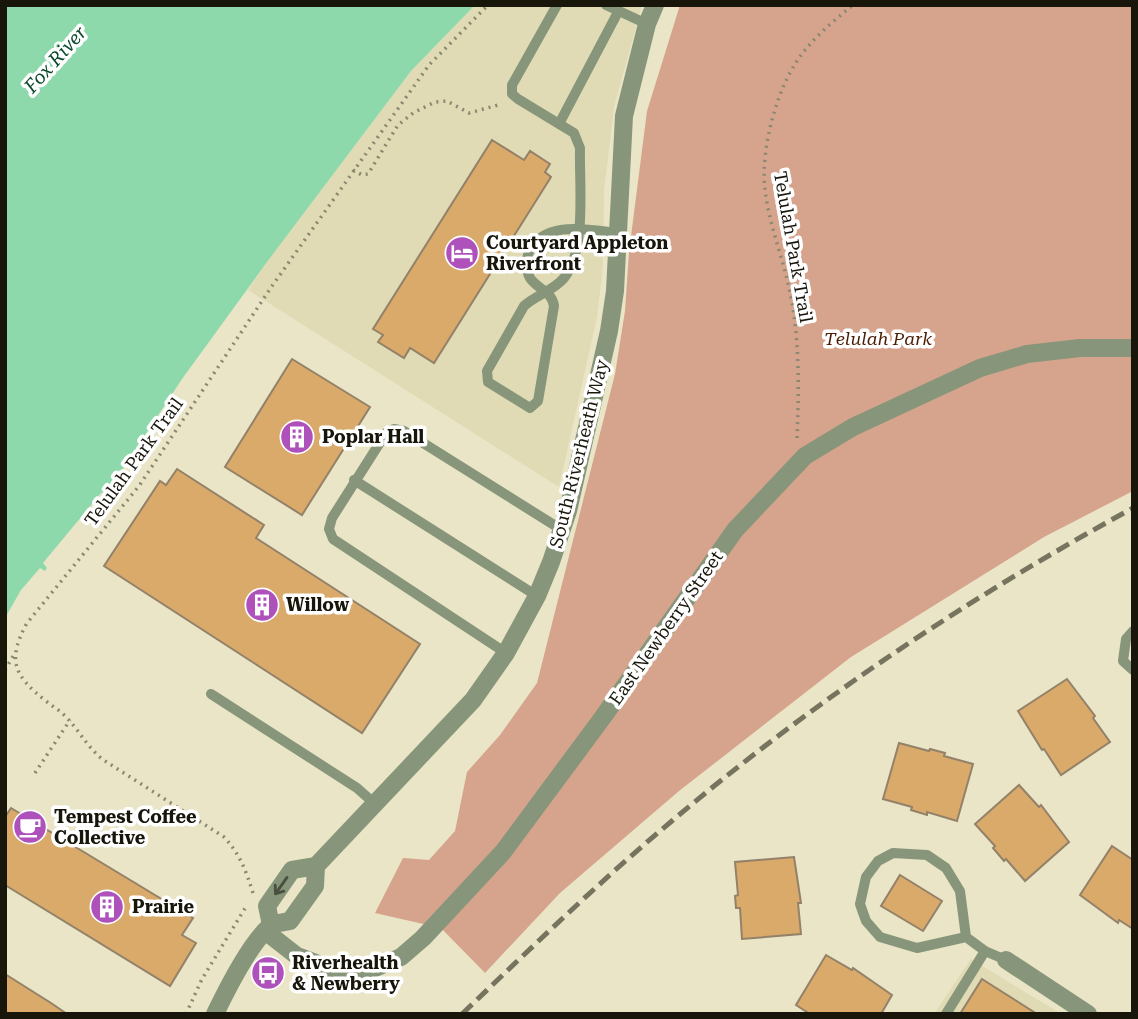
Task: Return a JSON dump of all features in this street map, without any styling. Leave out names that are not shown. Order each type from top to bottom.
[{"type":"street","name":"South Riverheath Way","points":[[268,928],[267,906],[292,870],[316,866],[473,700],[506,653],[537,596],[562,530],[609,331],[615,291],[624,116],[647,24],[655,5]]},
{"type":"street","name":"East Newberry Street","points":[[268,928],[297,956],[334,970],[375,968],[401,957],[423,938],[503,852],[603,717],[735,530],[805,456],[853,427],[980,368],[1027,354],[1080,348],[1133,348]]},
{"type":"street","name":"South Riverheath Way","points":[[215,1014],[246,957],[268,928],[290,921],[315,886],[316,866]]},
{"type":"street","points":[[1006,960],[1088,1014]]},
{"type":"lane","points":[[557,5],[512,85],[512,94],[575,133],[580,148],[579,229],[573,263],[555,288],[547,292],[524,306],[488,371],[488,382],[530,408],[538,401],[554,306],[553,299],[547,292],[530,278],[527,270],[529,252],[540,237],[560,230],[579,229],[618,233]]},
{"type":"lane","points":[[606,5],[647,24]]},
{"type":"lane","points":[[559,124],[618,12]]},
{"type":"lane","points":[[506,653],[333,539],[329,529],[331,517],[386,433],[394,429],[404,431],[562,530]]},
{"type":"lane","points":[[354,480],[537,596]]},
{"type":"lane","points":[[1133,631],[1126,639],[1122,661],[1133,670]]},
{"type":"lane","points":[[211,694],[357,788],[375,804]]},
{"type":"lane","points":[[966,937],[916,948],[880,937],[866,921],[860,904],[866,877],[878,861],[893,852],[926,855],[946,868],[960,891],[966,937],[985,951],[1006,960]]},
{"type":"lane","points":[[946,1014],[985,951]]},
{"type":"path","name":"Telulah Park Trail","points":[[5,670],[27,623],[139,486],[272,286],[429,65],[488,5]]},
{"type":"path","name":"Telulah Park Trail","points":[[797,440],[800,382],[790,289],[769,211],[764,165],[773,115],[794,67],[806,49],[853,5]]},
{"type":"path","points":[[353,170],[362,175],[368,174],[398,125],[435,102],[447,100],[469,113],[518,99]]},
{"type":"path","points":[[15,653],[20,676],[69,720],[88,747],[224,837],[242,862],[254,895],[202,979],[186,1014]]},
{"type":"path","points":[[35,773],[69,720]]},
{"type":"shaded area","points":[[475,5],[642,5],[614,107],[604,191],[603,266],[597,317],[559,487],[248,290],[411,71]]},
{"type":"shaded area","points":[[971,959],[1061,1014],[934,1014]]},
{"type":"green space","name":"Telulah Park","points":[[680,5],[1133,5],[1133,491],[1044,537],[851,657],[679,791],[560,893],[485,973],[441,928],[375,913],[403,858],[429,860],[455,831],[467,772],[500,735],[537,683],[615,374],[625,311],[629,252],[647,111]]},
{"type":"water","name":"Fox River","points":[[5,5],[475,5],[411,71],[182,379],[109,490],[101,493],[43,563],[47,568],[45,571],[40,568],[21,590],[5,618]]},
{"type":"building","name":"Courtyard Appleton Riverfront","points":[[492,140],[524,160],[530,151],[550,164],[545,172],[551,177],[434,363],[410,348],[404,358],[378,342],[383,335],[373,329]]},
{"type":"building","name":"Poplar Hall","points":[[292,359],[370,407],[302,515],[225,467]]},
{"type":"building","name":"Willow","points":[[177,469],[264,525],[256,538],[420,644],[362,733],[104,566],[160,481],[166,485]]},
{"type":"building","points":[[1067,679],[1095,716],[1093,718],[1110,742],[1061,775],[1018,711]]},
{"type":"building","points":[[899,743],[945,753],[944,756],[973,764],[957,821],[927,812],[927,815],[911,810],[912,807],[883,799]]},
{"type":"building","points":[[1019,785],[1039,807],[1041,805],[1069,842],[1025,881],[1006,859],[1004,861],[993,848],[995,846],[975,824]]},
{"type":"building","name":"Prairie","points":[[11,808],[193,918],[182,935],[196,943],[170,986],[5,885],[5,817]]},
{"type":"building","points":[[1112,846],[1133,860],[1133,929],[1119,920],[1118,923],[1080,895]]},
{"type":"building","points":[[794,857],[801,903],[798,903],[801,934],[742,939],[740,908],[736,908],[735,896],[738,895],[735,862]]},
{"type":"building","points":[[900,875],[942,901],[923,931],[881,906]]},
{"type":"building","points":[[826,955],[852,970],[853,968],[892,995],[881,1014],[810,1014],[796,1005]]},
{"type":"building","points":[[5,974],[51,1003],[67,1014],[5,1014]]},
{"type":"building","points":[[982,979],[1037,1014],[960,1014]]},
{"type":"railway","points":[[462,1014],[646,843],[782,733],[953,614],[1133,508]]},
{"type":"place","name":"Courtyard Appleton Riverfront","points":[[462,253]]},
{"type":"place","name":"Poplar Hall","points":[[297,437]]},
{"type":"place","name":"Willow","points":[[262,605]]},
{"type":"place","name":"Tempest Coffee Collective","points":[[30,827]]},
{"type":"place","name":"Prairie","points":[[107,907]]},
{"type":"place","name":"Riverhealth & Newberry","points":[[268,973]]}]
